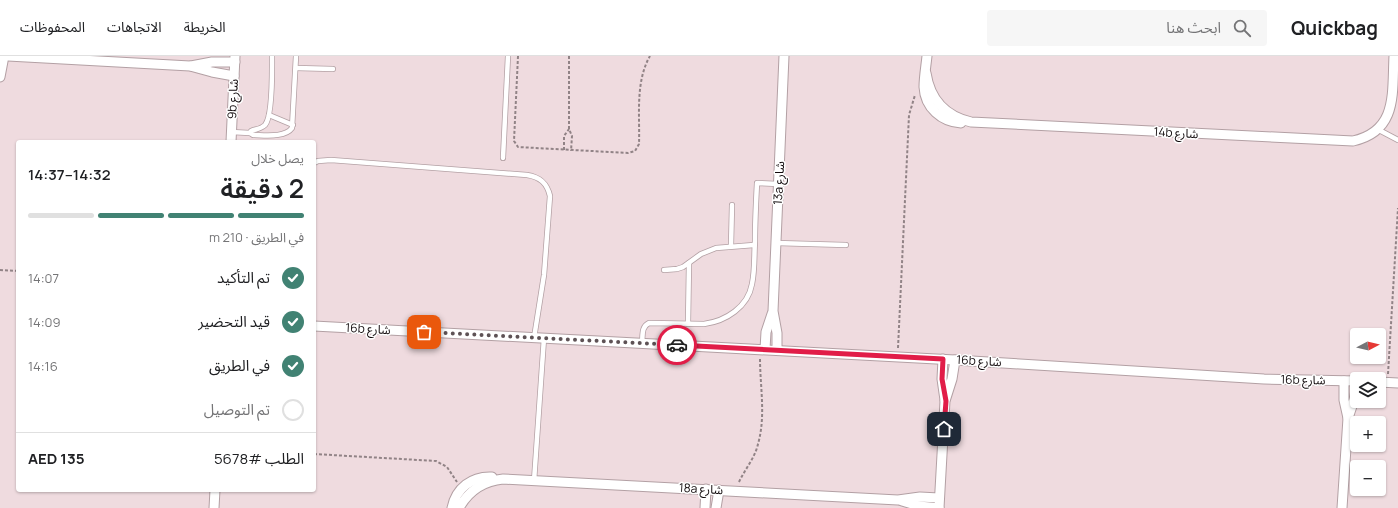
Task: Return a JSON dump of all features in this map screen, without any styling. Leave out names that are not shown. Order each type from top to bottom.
[{"type":"street","points":[[0,77],[4,56]]},
{"type":"street","points":[[8,56],[190,66],[234,76]]},
{"type":"street","name":"13a شارع","points":[[777,350],[777,333],[773,310],[784,56]]},
{"type":"street","name":"14b شارع","points":[[927,56],[926,73],[929,87],[940,117],[955,123],[971,122],[1344,142],[1362,139],[1378,130]]},
{"type":"street","points":[[1378,130],[1386,119],[1391,107],[1394,56]]},
{"type":"street","points":[[190,66],[235,59]]},
{"type":"street","name":"9b شارع","points":[[231,140],[235,59]]},
{"type":"street","name":"13a شارع","points":[[762,349],[773,310]]},
{"type":"street","name":"16b شارع","points":[[316,326],[943,359],[1264,379],[1350,381]]},
{"type":"street","points":[[943,359],[942,379],[946,401]]},
{"type":"street","points":[[939,508],[946,401],[955,360]]},
{"type":"street","points":[[1344,381],[1344,400],[1348,418]]},
{"type":"street","points":[[1386,383],[1398,383]]},
{"type":"street","points":[[1342,508],[1348,418],[1351,408]]},
{"type":"street","name":"18a شارع","points":[[465,491],[484,483],[503,479],[898,500],[920,497],[939,498]]},
{"type":"street","points":[[705,508],[706,489]]},
{"type":"street","points":[[716,508],[719,490]]},
{"type":"street","points":[[452,508],[457,494],[465,491]]},
{"type":"street","points":[[459,508],[465,491]]},
{"type":"street","points":[[214,508],[215,492]]},
{"type":"street","name":"18a شارع","points":[[898,500],[919,506],[939,508]]},
{"type":"lane","points":[[250,133],[252,130],[261,129],[265,125],[270,115],[272,56]]},
{"type":"lane","points":[[231,132],[267,135],[286,133],[291,130],[293,125],[296,56]]},
{"type":"lane","points":[[503,158],[508,56]]},
{"type":"lane","points":[[296,68],[333,69]]},
{"type":"lane","points":[[270,115],[293,125]]},
{"type":"lane","points":[[1378,130],[1398,140]]},
{"type":"lane","points":[[316,162],[318,160],[331,160],[526,175],[540,179],[545,183],[550,196],[544,275],[534,338]]},
{"type":"lane","points":[[642,343],[643,328],[646,324],[652,322],[704,324],[720,321],[739,307],[748,296],[752,285],[757,183],[779,184]]},
{"type":"lane","points":[[731,246],[732,205]]},
{"type":"lane","points":[[776,243],[846,245]]},
{"type":"lane","points":[[664,270],[677,269],[709,250],[731,246],[754,245]]},
{"type":"lane","points":[[688,324],[689,263]]},
{"type":"lane","points":[[534,481],[544,338]]},
{"type":"path","points":[[518,56],[514,143],[520,148],[628,153],[635,151],[639,144],[641,82],[644,68],[650,56]]},
{"type":"path","points":[[564,150],[564,136],[568,129],[570,56]]},
{"type":"path","points":[[898,357],[909,115],[917,91]]},
{"type":"path","points":[[568,129],[572,136],[571,151]]},
{"type":"path","points":[[1384,372],[1398,208]]},
{"type":"path","points":[[0,270],[16,271]]},
{"type":"path","points":[[737,491],[740,480],[754,457],[761,431],[762,349]]},
{"type":"path","points":[[316,454],[436,461],[447,467],[465,491]]},
{"type":"way so far","points":[[424,332],[677,345]]},
{"type":"route","points":[[677,345],[943,359],[942,379],[946,401],[944,429]]}]
